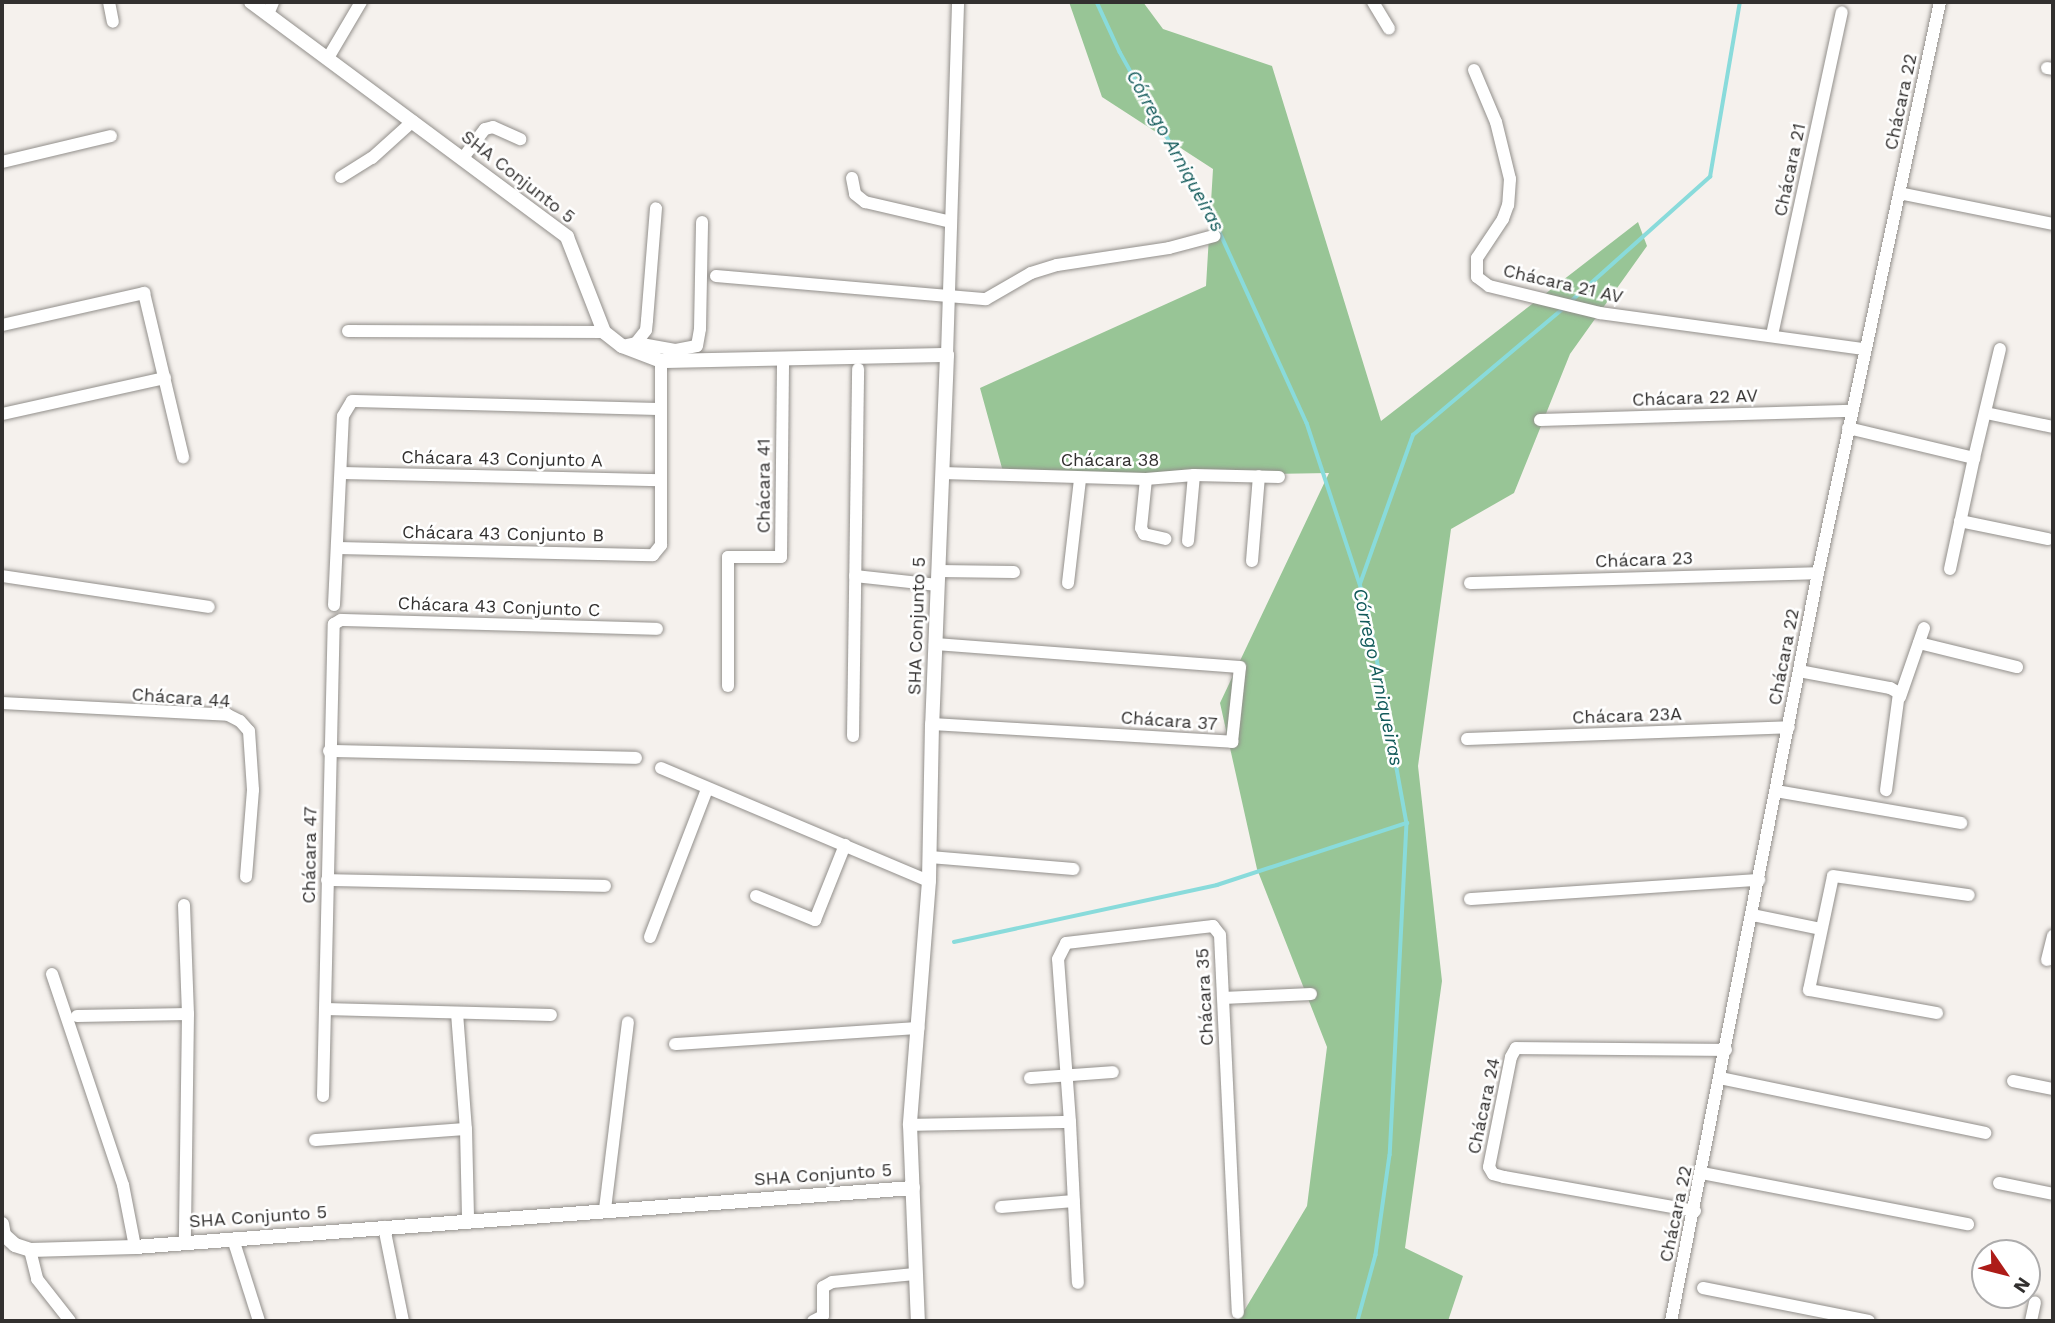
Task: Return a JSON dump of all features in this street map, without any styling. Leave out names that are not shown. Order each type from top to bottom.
[{"type":"street","points":[[109,2],[113,22]]},
{"type":"street","name":"SHA Conjunto 5","points":[[251,2],[271,8],[328,58],[567,237],[604,332]]},
{"type":"street","points":[[328,58],[361,2]]},
{"type":"street","name":"SHA Conjunto 5","points":[[30,1250],[135,1247],[605,1209],[913,1188],[911,1125],[930,857],[932,724],[958,2]]},
{"type":"street","points":[[1373,2],[1389,29]]},
{"type":"street","name":"Chácara 22","points":[[1671,1321],[1695,1211],[1818,573],[1940,2]]},
{"type":"street","name":"Chácara 21","points":[[1772,335],[1842,12]]},
{"type":"street","name":"Chácara 21 AV","points":[[1474,69],[1496,122],[1510,179],[1508,205],[1503,219],[1477,258],[1478,277],[1489,286],[1600,313],[1864,349]]},
{"type":"street","points":[[341,177],[372,158],[413,121]]},
{"type":"street","points":[[463,158],[485,129],[493,127],[520,139]]},
{"type":"street","points":[[2,162],[111,136]]},
{"type":"street","points":[[852,178],[855,194],[865,202],[951,222]]},
{"type":"street","points":[[1899,193],[2053,224]]},
{"type":"street","points":[[629,345],[646,330],[648,320],[656,208]]},
{"type":"street","points":[[629,345],[676,350],[696,346],[700,330],[702,222]]},
{"type":"street","points":[[716,276],[986,299],[1031,273],[1057,265],[1169,248],[1214,236]]},
{"type":"street","points":[[2,325],[144,293],[183,457]]},
{"type":"street","points":[[348,331],[604,332],[661,361],[947,355]]},
{"type":"street","points":[[1950,569],[2000,349]]},
{"type":"street","name":"Chácara 41","points":[[728,686],[727,557],[781,557],[783,359]]},
{"type":"street","points":[[661,361],[661,480]]},
{"type":"street","points":[[853,736],[858,369]]},
{"type":"street","points":[[2,414],[165,378]]},
{"type":"street","points":[[334,606],[342,473],[342,416],[352,401],[661,409]]},
{"type":"street","name":"Chácara 22 AV","points":[[1540,420],[1852,411]]},
{"type":"street","points":[[1986,413],[2053,427]]},
{"type":"street","points":[[1848,428],[1974,458]]},
{"type":"street","name":"Chácara 43 Conjunto A","points":[[342,473],[661,480]]},
{"type":"street","name":"Chácara 38","points":[[942,473],[1080,479],[1146,479],[1194,475],[1279,477]]},
{"type":"street","points":[[1188,541],[1194,475]]},
{"type":"street","points":[[1252,561],[1259,476]]},
{"type":"street","points":[[1068,583],[1080,479]]},
{"type":"street","points":[[1146,479],[1141,528],[1144,534],[1165,539]]},
{"type":"street","name":"Chácara 43 Conjunto B","points":[[338,548],[653,555],[661,545],[661,480]]},
{"type":"street","points":[[1960,521],[2048,539]]},
{"type":"street","points":[[855,576],[938,578],[1014,572]]},
{"type":"street","name":"Chácara 23","points":[[1470,583],[1818,573]]},
{"type":"street","points":[[2,576],[209,607]]},
{"type":"street","name":"Chácara 43 Conjunto C","points":[[341,620],[657,629]]},
{"type":"street","name":"Chácara 47","points":[[323,1096],[332,628],[341,620]]},
{"type":"street","points":[[1886,790],[1900,697],[1924,628]]},
{"type":"street","points":[[1919,643],[2017,667]]},
{"type":"street","name":"Chácara 37","points":[[932,724],[1232,742],[1240,667],[936,644]]},
{"type":"street","points":[[1800,671],[1890,688],[1900,697]]},
{"type":"street","name":"Chácara 44","points":[[2,703],[228,715],[240,721],[249,731],[253,790],[247,877]]},
{"type":"street","name":"Chácara 23A","points":[[1467,739],[1788,727]]},
{"type":"street","points":[[330,751],[636,758]]},
{"type":"street","points":[[661,768],[929,881]]},
{"type":"street","points":[[650,937],[707,789]]},
{"type":"street","points":[[1776,791],[1961,822]]},
{"type":"street","points":[[755,896],[815,920],[845,845]]},
{"type":"street","points":[[930,857],[1074,869]]},
{"type":"street","points":[[1937,1013],[1809,990],[1833,876],[1969,895]]},
{"type":"street","points":[[327,880],[605,886]]},
{"type":"street","points":[[1470,899],[1759,880]]},
{"type":"street","points":[[184,905],[188,1013],[185,1241]]},
{"type":"street","points":[[1753,915],[1821,929]]},
{"type":"street","name":"Chácara 35","points":[[1078,1283],[1068,1075],[1058,959],[1066,943],[1213,926],[1220,935],[1238,1313]]},
{"type":"street","points":[[2047,961],[2053,936]]},
{"type":"street","points":[[52,974],[123,1185],[135,1247]]},
{"type":"street","points":[[1223,998],[1311,994]]},
{"type":"street","points":[[325,1009],[551,1015]]},
{"type":"street","points":[[77,1017],[188,1013]]},
{"type":"street","points":[[457,1013],[466,1129],[468,1220]]},
{"type":"street","points":[[605,1209],[628,1022]]},
{"type":"street","points":[[675,1044],[918,1028]]},
{"type":"street","name":"Chácara 24","points":[[1695,1211],[1504,1177],[1493,1174],[1489,1167],[1511,1057],[1516,1048],[1726,1050]]},
{"type":"street","points":[[1030,1078],[1113,1072]]},
{"type":"street","points":[[1720,1078],[1985,1133]]},
{"type":"street","points":[[2014,1081],[2053,1089]]},
{"type":"street","points":[[911,1125],[1070,1122]]},
{"type":"street","points":[[315,1140],[466,1129]]},
{"type":"street","points":[[1702,1173],[1969,1224]]},
{"type":"street","points":[[1999,1183],[2053,1194]]},
{"type":"street","points":[[913,1188],[918,1321]]},
{"type":"street","points":[[1001,1207],[1074,1201]]},
{"type":"street","points":[[2,1223],[4,1235],[15,1245],[30,1250],[37,1279],[70,1321]]},
{"type":"street","points":[[383,1227],[403,1321]]},
{"type":"street","points":[[233,1239],[259,1321]]},
{"type":"street","points":[[813,1321],[823,1316],[823,1287],[832,1282],[915,1274]]},
{"type":"street","points":[[1703,1288],[1869,1321]]},
{"type":"green space","points":[[1069,2],[1143,2],[1163,29],[1272,66],[1381,421],[1638,222],[1647,246],[1570,354],[1514,493],[1451,529],[1418,766],[1442,981],[1405,1248],[1463,1276],[1448,1321],[1238,1321],[1307,1206],[1327,1047],[1257,869],[1220,703],[1329,473],[1005,479],[980,388],[1206,286],[1213,169],[1102,97]]},
{"type":"waterway","name":"Córrego Arniqueiras","points":[[1097,2],[1120,52],[1218,228],[1307,423],[1368,609],[1407,823],[1390,1155],[1376,1255],[1358,1321]]},
{"type":"waterway","points":[[1570,302],[1710,177],[1740,2]]},
{"type":"waterway","points":[[1360,584],[1413,435],[1565,307]]},
{"type":"waterway","points":[[954,942],[1217,885],[1407,823]]}]
